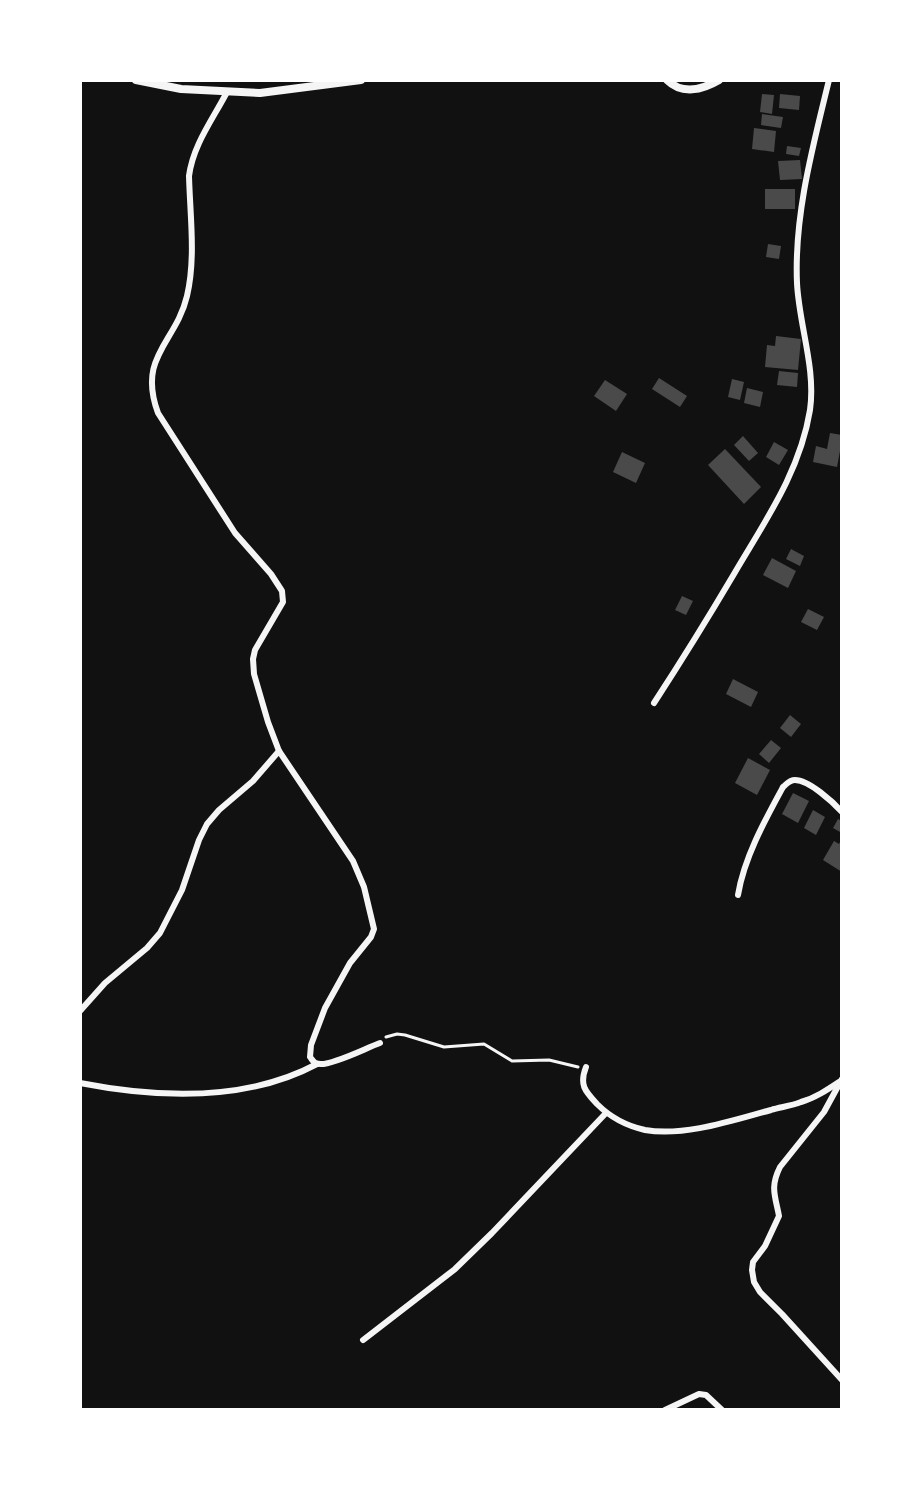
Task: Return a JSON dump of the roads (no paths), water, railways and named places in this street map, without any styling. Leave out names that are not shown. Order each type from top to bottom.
[{"type":"street","points":[[136,80],[181,89],[260,93],[361,80]]},
{"type":"street","points":[[258,80],[260,93]]},
{"type":"street","points":[[667,80],[675,87],[698,90],[719,80]]},
{"type":"street","points":[[654,703],[769,517],[790,475],[805,432],[811,379],[797,286],[799,225],[813,145],[829,80]]},
{"type":"street","points":[[227,92],[191,162],[187,299],[159,352],[151,385],[152,397],[158,413],[226,520],[271,574],[284,595],[255,650],[254,674],[279,751],[353,861],[364,887],[374,929],[350,963],[320,1020],[309,1054],[317,1064]]},
{"type":"street","points":[[80,1011],[105,983],[160,933],[182,890],[207,824],[253,781],[279,751]]},
{"type":"street","points":[[738,895],[742,872],[788,782],[795,780],[823,793],[842,812]]},
{"type":"street","points":[[80,1083],[134,1091],[215,1093],[285,1079],[317,1064],[335,1061],[380,1043]]},
{"type":"street","points":[[586,1067],[583,1086],[606,1113],[645,1130],[680,1130],[721,1124],[800,1103],[842,1080]]},
{"type":"street","points":[[842,1080],[824,1112],[775,1177],[773,1193],[779,1216],[765,1246],[753,1262],[752,1270],[760,1292],[842,1380]]},
{"type":"street","points":[[363,1340],[455,1269],[606,1113]]},
{"type":"street","points":[[665,1410],[702,1394],[722,1410]]}]
